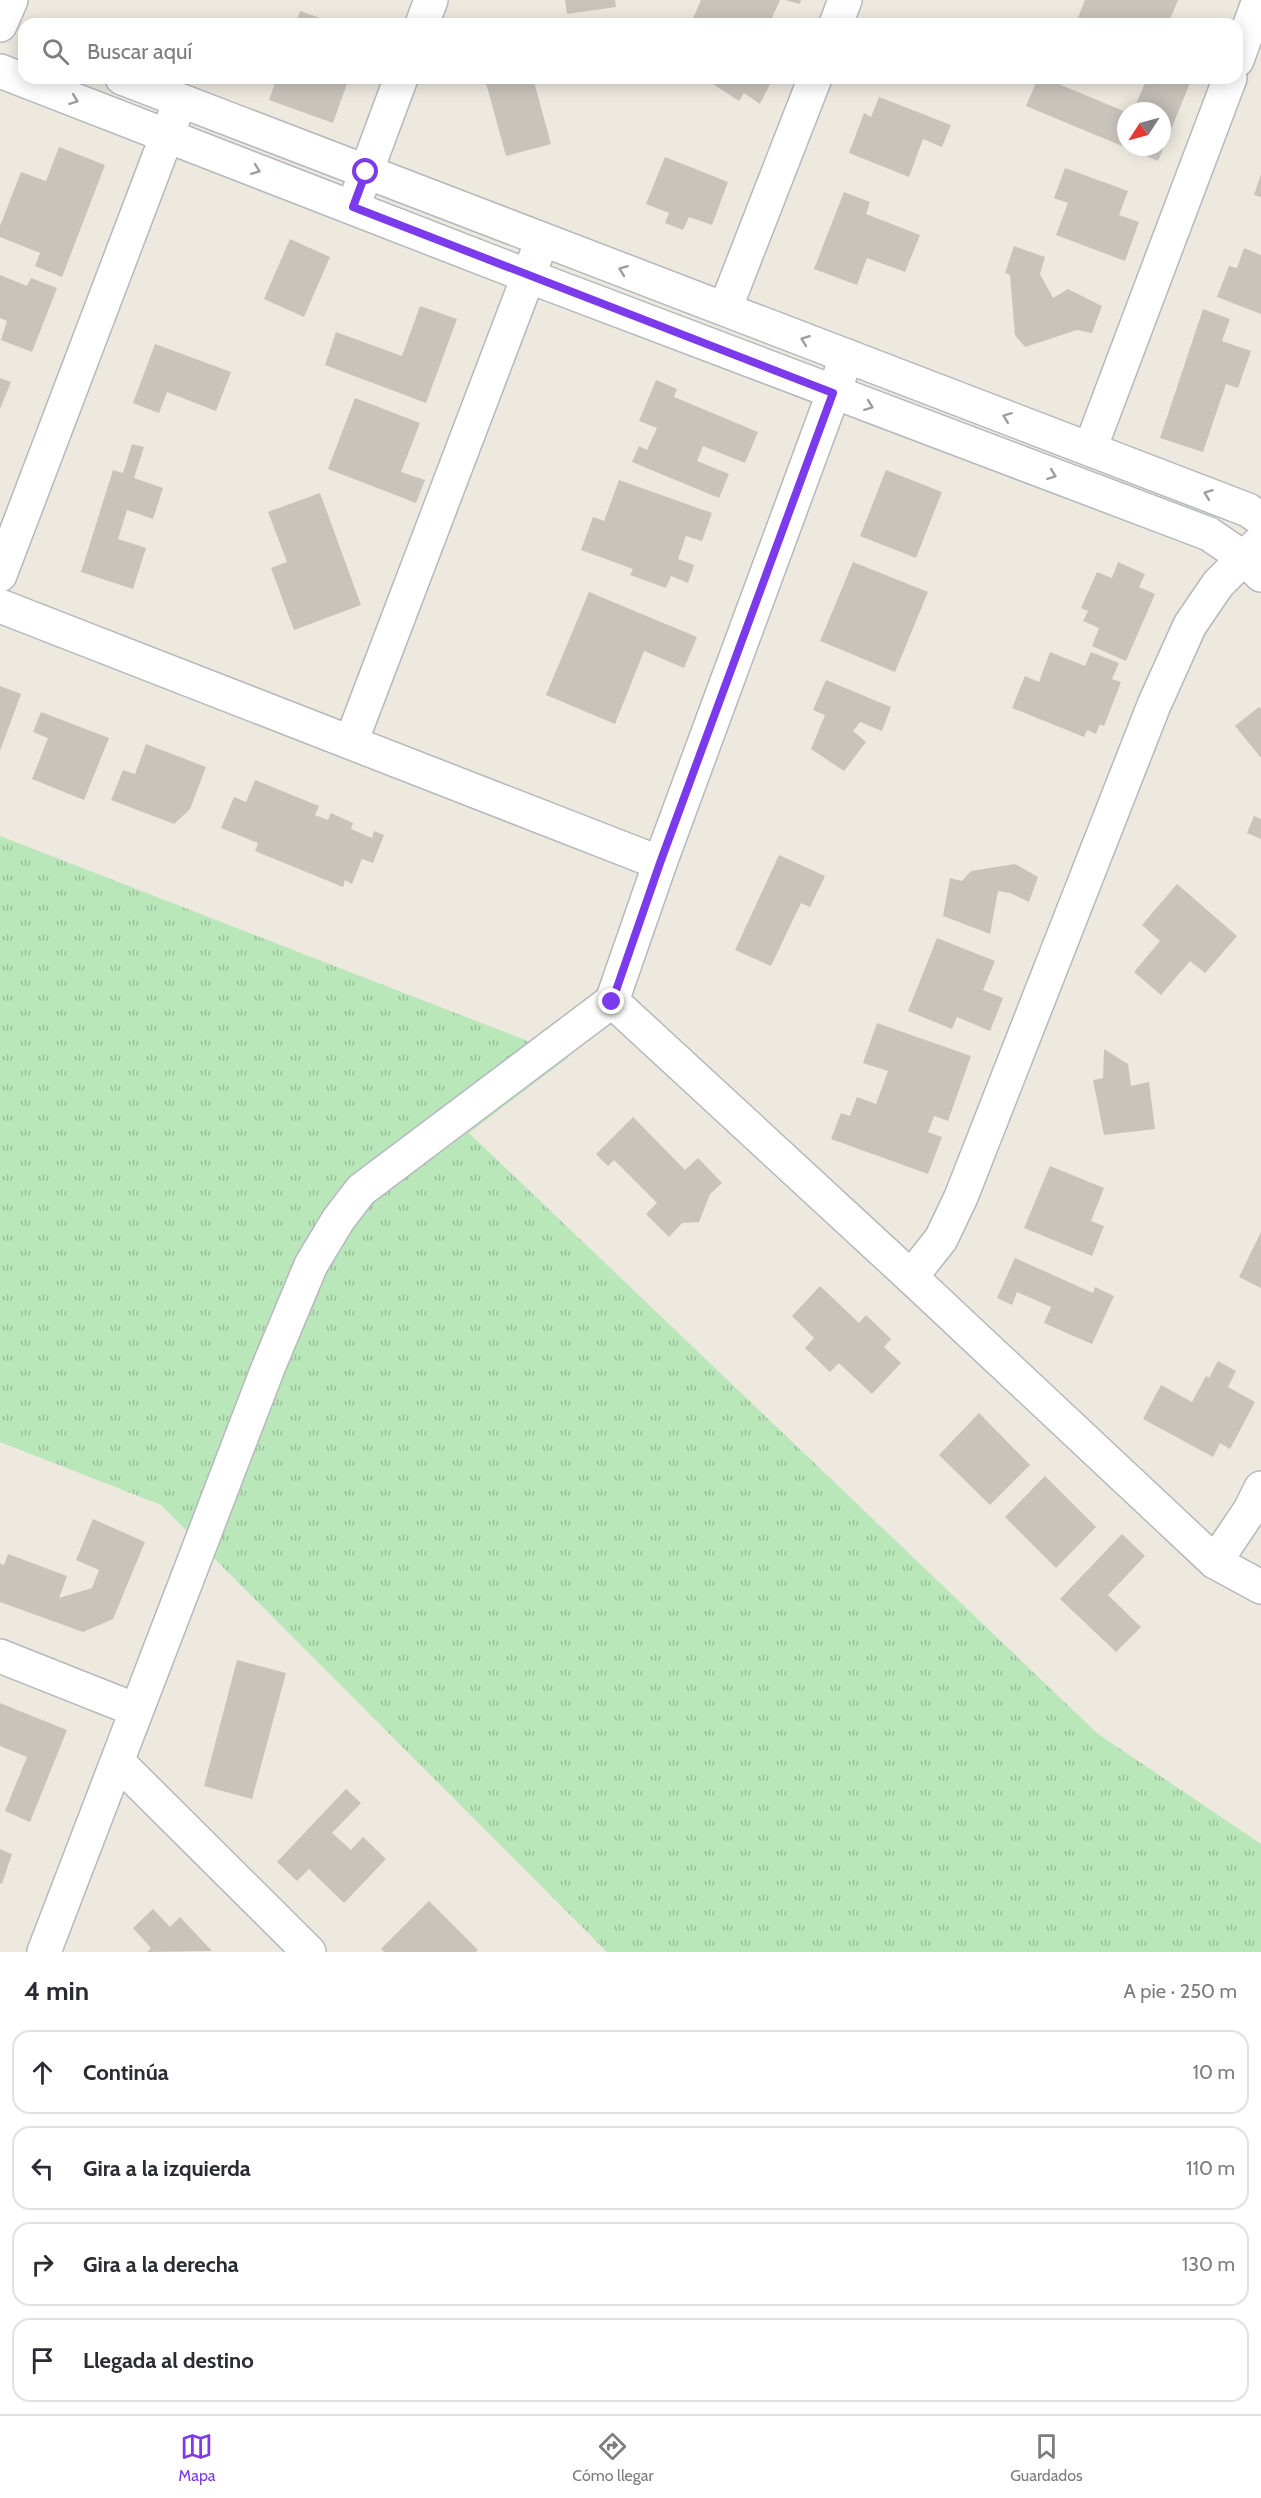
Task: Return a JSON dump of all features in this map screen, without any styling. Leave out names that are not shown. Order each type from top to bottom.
[{"type":"street","points":[[0,25],[11,0]]},
{"type":"street","points":[[424,18],[431,0]]},
{"type":"street","points":[[838,18],[845,0]]},
{"type":"street","points":[[1243,44],[1259,0]]},
{"type":"street","points":[[0,31],[18,38]]},
{"type":"street","points":[[0,71],[18,78]]},
{"type":"street","points":[[33,84],[833,393],[1209,534],[1255,558],[1218,584],[1190,625],[1155,705],[961,1197],[941,1239],[911,1277]]},
{"type":"street","points":[[138,84],[1248,510],[1261,519]]},
{"type":"street","points":[[353,207],[399,84]]},
{"type":"street","points":[[724,309],[813,84]]},
{"type":"street","points":[[1090,449],[1228,84]]},
{"type":"street","points":[[0,575],[180,100]]},
{"type":"street","points":[[351,742],[542,240]]},
{"type":"street","points":[[44,1952],[272,1357],[311,1264],[338,1220],[361,1190],[612,1002],[660,863],[847,356]]},
{"type":"street","points":[[0,606],[660,863]]},
{"type":"street","points":[[612,1002],[911,1277],[1215,1562],[1261,1587]]},
{"type":"street","points":[[1215,1562],[1250,1510],[1261,1488]]},
{"type":"street","points":[[0,1656],[136,1710]]},
{"type":"street","points":[[118,1762],[309,1952]]},
{"type":"green space","points":[[0,836],[569,1057],[469,1133],[1098,1734],[1261,1844],[1261,1952],[607,1952],[161,1505],[0,1442]]},
{"type":"building","points":[[565,0],[615,0],[616,7],[567,14]]},
{"type":"building","points":[[701,0],[780,0],[772,18],[693,18]]},
{"type":"building","points":[[785,0],[801,0],[800,4]]},
{"type":"building","points":[[1085,0],[1178,0],[1170,18],[1078,18]]},
{"type":"building","points":[[300,11],[320,18],[298,18]]},
{"type":"building","points":[[275,84],[347,84],[333,123],[269,100]]},
{"type":"building","points":[[486,84],[535,84],[551,144],[506,156]]},
{"type":"building","points":[[713,84],[770,84],[760,104],[744,93],[739,101]]},
{"type":"building","points":[[1035,84],[1058,84],[1117,108],[1117,144],[1026,106]]},
{"type":"building","points":[[1144,84],[1190,84],[1171,129],[1171,102],[1137,102]]},
{"type":"building","points":[[879,97],[951,125],[942,147],[923,139],[909,177],[849,153],[864,113],[871,117]]},
{"type":"building","points":[[59,147],[105,165],[62,277],[35,266],[40,253],[0,237],[0,226],[21,172],[46,181]]},
{"type":"building","points":[[1146,156],[1160,156],[1158,161]]},
{"type":"building","points":[[665,157],[728,182],[712,225],[689,217],[683,230],[665,223],[669,213],[646,204]]},
{"type":"building","points":[[1065,168],[1128,191],[1119,215],[1139,222],[1125,261],[1056,235],[1068,203],[1054,198]]},
{"type":"building","points":[[1261,174],[1261,197],[1254,195]]},
{"type":"building","points":[[844,192],[870,202],[866,214],[920,235],[905,272],[867,258],[857,285],[814,269]]},
{"type":"building","points":[[290,239],[330,257],[304,317],[264,299]]},
{"type":"building","points":[[1014,246],[1045,257],[1040,274],[1053,298],[1068,289],[1102,306],[1092,333],[1077,330],[1025,347],[1015,335],[1010,275],[1005,273]]},
{"type":"building","points":[[1244,248],[1261,255],[1261,314],[1217,297],[1229,266],[1237,268]]},
{"type":"building","points":[[0,275],[27,286],[31,278],[57,288],[32,352],[1,340],[7,321],[0,318]]},
{"type":"building","points":[[420,306],[457,319],[426,403],[325,365],[336,332],[402,356]]},
{"type":"building","points":[[1203,309],[1230,319],[1222,341],[1251,351],[1238,388],[1226,384],[1203,452],[1160,438]]},
{"type":"building","points":[[155,344],[231,372],[216,411],[167,392],[159,413],[133,403]]},
{"type":"building","points":[[0,378],[11,382],[0,409]]},
{"type":"building","points":[[656,380],[677,389],[674,397],[758,432],[745,463],[703,446],[697,461],[729,474],[719,498],[632,462],[639,446],[647,450],[657,428],[639,421]]},
{"type":"building","points":[[355,398],[420,423],[401,472],[425,480],[416,503],[328,469]]},
{"type":"building","points":[[132,444],[144,447],[134,478],[163,488],[153,519],[127,510],[118,539],[146,548],[133,589],[81,572],[113,470],[123,473]]},
{"type":"building","points":[[886,470],[942,492],[916,558],[860,536]]},
{"type":"building","points":[[619,480],[712,513],[702,541],[686,536],[678,559],[694,565],[688,583],[671,576],[666,588],[630,575],[633,569],[581,550],[593,517],[604,521]]},
{"type":"building","points":[[320,493],[361,605],[294,630],[271,568],[287,562],[268,512]]},
{"type":"building","points":[[853,562],[928,592],[895,672],[820,641]]},
{"type":"building","points":[[1118,562],[1145,574],[1139,587],[1155,594],[1126,661],[1092,646],[1099,628],[1083,621],[1088,611],[1081,608],[1097,572],[1112,578]]},
{"type":"building","points":[[589,592],[697,637],[684,668],[644,651],[615,724],[546,695]]},
{"type":"building","points":[[1050,652],[1085,666],[1091,652],[1119,663],[1112,679],[1121,682],[1104,726],[1100,724],[1096,734],[1087,730],[1084,737],[1012,708],[1025,676],[1039,682]]},
{"type":"building","points":[[826,680],[891,707],[882,731],[860,722],[853,731],[866,742],[844,771],[811,749],[825,715],[813,710]]},
{"type":"building","points":[[0,686],[21,694],[0,751]]},
{"type":"building","points":[[1259,707],[1261,709],[1261,758],[1235,726]]},
{"type":"building","points":[[41,712],[109,738],[84,800],[32,779],[48,738],[33,732]]},
{"type":"building","points":[[146,744],[206,767],[190,809],[174,824],[111,800],[123,770],[135,774]]},
{"type":"building","points":[[255,780],[319,806],[315,815],[328,820],[331,813],[353,823],[351,829],[372,838],[374,831],[384,835],[373,863],[362,859],[352,884],[345,880],[343,887],[255,851],[258,843],[221,828],[234,797],[246,802]]},
{"type":"building","points":[[1254,816],[1261,819],[1261,839],[1247,833]]},
{"type":"building","points":[[779,855],[825,876],[810,907],[801,903],[771,966],[735,950]]},
{"type":"building","points":[[1015,864],[1038,877],[1029,902],[1010,893],[998,891],[990,934],[943,916],[950,878],[962,881],[971,871]]},
{"type":"building","points":[[1177,884],[1237,936],[1205,973],[1190,961],[1161,995],[1134,972],[1160,941],[1142,925]]},
{"type":"building","points":[[937,938],[995,961],[983,990],[1003,998],[990,1031],[957,1017],[952,1029],[908,1011]]},
{"type":"building","points":[[877,1023],[971,1056],[948,1121],[934,1116],[928,1132],[942,1137],[928,1174],[831,1139],[841,1113],[850,1116],[857,1097],[876,1104],[888,1071],[863,1063]]},
{"type":"building","points":[[1104,1049],[1128,1064],[1131,1086],[1149,1082],[1155,1129],[1104,1135],[1093,1080],[1103,1078]]},
{"type":"building","points":[[633,1117],[685,1170],[698,1158],[722,1183],[710,1194],[699,1222],[682,1223],[669,1237],[646,1214],[657,1203],[614,1160],[608,1166],[596,1154]]},
{"type":"building","points":[[1050,1166],[1104,1188],[1091,1221],[1104,1226],[1092,1256],[1024,1228]]},
{"type":"building","points":[[1261,1232],[1261,1288],[1239,1277]]},
{"type":"building","points":[[1015,1258],[1093,1293],[1095,1287],[1114,1296],[1092,1344],[1044,1323],[1051,1307],[1017,1292],[1012,1305],[997,1298]]},
{"type":"building","points":[[820,1286],[859,1323],[866,1315],[891,1339],[884,1347],[901,1363],[872,1394],[839,1363],[830,1372],[805,1348],[814,1338],[792,1316]]},
{"type":"building","points":[[1218,1361],[1236,1371],[1228,1387],[1255,1402],[1230,1449],[1220,1443],[1213,1457],[1143,1419],[1161,1385],[1192,1402],[1206,1376],[1209,1378]]},
{"type":"building","points":[[979,1413],[1030,1465],[990,1505],[939,1455]]},
{"type":"building","points":[[1045,1476],[1096,1527],[1056,1568],[1005,1517]]},
{"type":"building","points":[[93,1519],[145,1542],[113,1619],[83,1632],[0,1602],[0,1563],[4,1565],[8,1554],[67,1576],[59,1598],[92,1588],[99,1570],[76,1560]]},
{"type":"building","points":[[1122,1534],[1145,1556],[1108,1595],[1141,1627],[1116,1652],[1060,1599]]},
{"type":"building","points":[[237,1660],[286,1673],[252,1799],[204,1786]]},
{"type":"building","points":[[0,1703],[67,1730],[30,1822],[5,1811],[27,1757],[0,1746]]},
{"type":"building","points":[[346,1789],[361,1803],[332,1833],[351,1850],[363,1837],[386,1859],[344,1903],[309,1869],[297,1881],[277,1862]]},
{"type":"building","points":[[0,1849],[12,1854],[2,1884],[0,1883]]},
{"type":"building","points":[[429,1901],[478,1950],[476,1952],[384,1952],[381,1949]]},
{"type":"building","points":[[153,1909],[170,1927],[180,1917],[212,1951],[147,1952],[151,1948],[133,1928]]},
{"type":"route","points":[[366,172],[353,207],[833,393],[660,863],[612,1002]]}]
